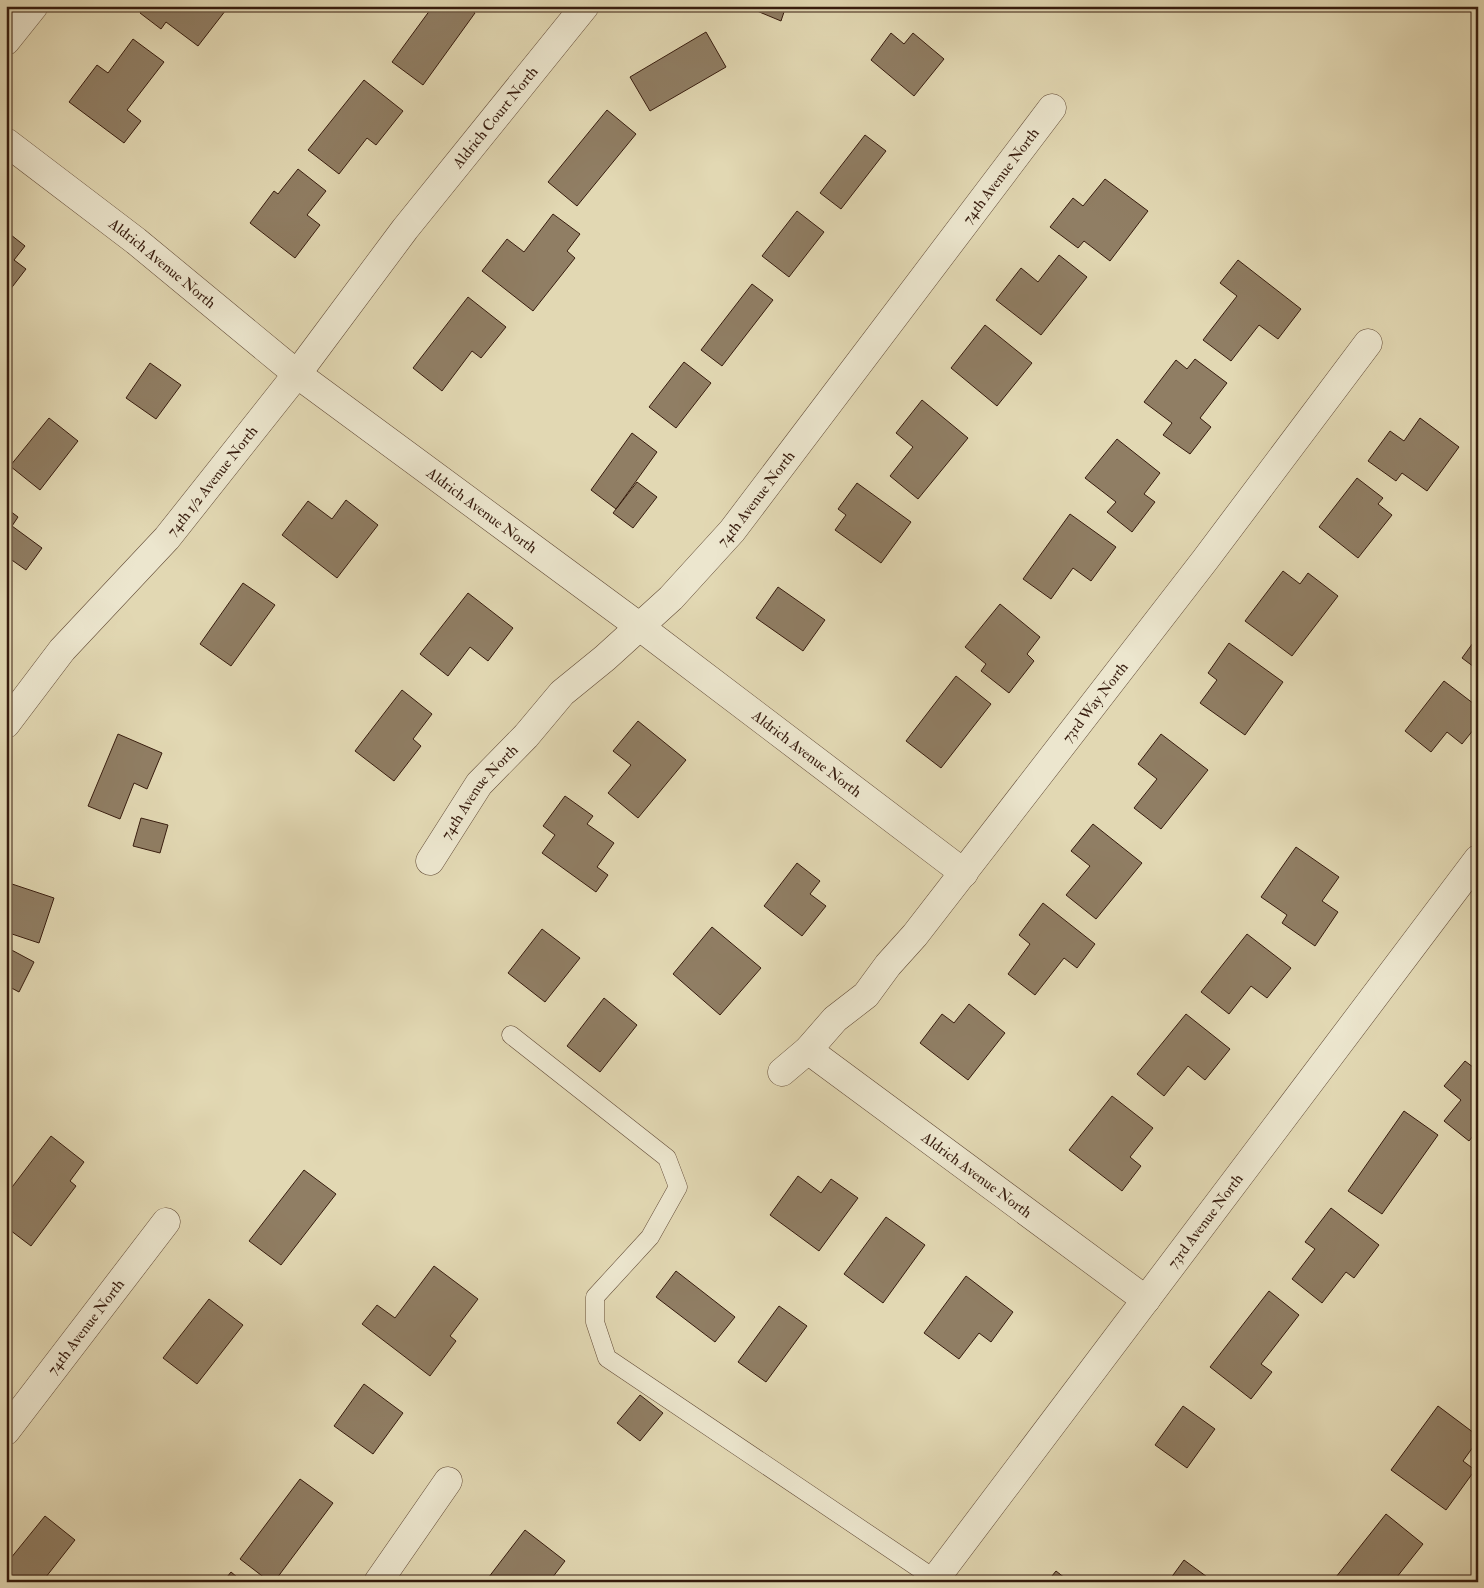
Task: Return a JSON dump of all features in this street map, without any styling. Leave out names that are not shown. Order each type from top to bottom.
[{"type":"street","points":[[6,41],[34,6]]},
{"type":"street","name":"Aldrich Court North","points":[[405,229],[585,6]]},
{"type":"street","name":"74th Avenue North","points":[[430,861],[479,784],[526,736],[562,693],[605,658],[671,598],[732,531],[1052,108]]},
{"type":"street","name":"Aldrich Avenue North","points":[[6,142],[136,241],[297,374],[640,627],[964,872]]},
{"type":"street","name":"74th 1/2 Avenue North","points":[[6,724],[62,650],[167,538],[297,374],[405,229]]},
{"type":"street","name":"73rd Way North","points":[[782,1072],[808,1050],[835,1019],[866,995],[964,872],[1199,568],[1368,343]]},
{"type":"street","name":"73rd Avenue North","points":[[934,1580],[1478,859]]},
{"type":"street","name":"Aldrich Avenue North","points":[[808,1050],[1146,1300]]},
{"type":"street","name":"74th Avenue North","points":[[6,1432],[166,1222]]},
{"type":"street","points":[[378,1582],[448,1481]]},
{"type":"lane","points":[[511,1035],[667,1158],[678,1187],[650,1237],[595,1297],[595,1322],[607,1358],[934,1580]]},
{"type":"building","points":[[145,6],[229,6],[198,46],[166,22],[161,29],[140,13]]},
{"type":"building","points":[[433,6],[466,6],[475,13],[423,85],[392,62]]},
{"type":"building","points":[[745,6],[786,6],[781,21]]},
{"type":"building","points":[[706,32],[726,67],[650,111],[630,77]]},
{"type":"building","points":[[891,33],[904,44],[913,33],[944,59],[914,96],[871,60]]},
{"type":"building","points":[[133,39],[164,62],[127,110],[141,121],[124,143],[69,102],[97,65],[108,73]]},
{"type":"building","points":[[364,80],[403,111],[376,145],[367,138],[339,174],[308,150]]},
{"type":"building","points":[[607,110],[636,134],[577,206],[548,182]]},
{"type":"building","points":[[865,135],[886,151],[841,209],[820,193]]},
{"type":"building","points":[[298,169],[326,191],[307,215],[320,225],[295,258],[250,223],[274,191],[278,194]]},
{"type":"building","points":[[1105,179],[1148,211],[1110,261],[1084,241],[1078,248],[1050,227],[1073,198],[1083,206]]},
{"type":"building","points":[[797,211],[824,232],[789,277],[762,256]]},
{"type":"building","points":[[553,214],[580,234],[567,251],[575,258],[533,311],[482,271],[507,239],[524,252]]},
{"type":"building","points":[[6,231],[25,246],[14,260],[26,269],[6,295]]},
{"type":"building","points":[[1059,255],[1087,277],[1041,335],[996,300],[1021,268],[1038,282]]},
{"type":"building","points":[[1238,260],[1301,309],[1278,339],[1259,325],[1231,361],[1203,340],[1237,296],[1220,283]]},
{"type":"building","points":[[752,284],[773,300],[722,366],[701,350]]},
{"type":"building","points":[[468,297],[506,327],[481,358],[472,351],[442,391],[413,368]]},
{"type":"building","points":[[985,325],[1032,363],[997,406],[951,368]]},
{"type":"building","points":[[1195,359],[1227,383],[1200,418],[1211,427],[1190,454],[1163,435],[1172,423],[1144,402],[1176,360],[1187,369]]},
{"type":"building","points":[[684,362],[711,383],[676,428],[649,407]]},
{"type":"building","points":[[150,363],[181,385],[156,419],[126,398]]},
{"type":"building","points":[[922,400],[968,438],[918,499],[890,476],[913,447],[896,433]]},
{"type":"building","points":[[49,418],[78,441],[40,490],[10,466]]},
{"type":"building","points":[[1420,418],[1459,447],[1427,491],[1402,473],[1396,481],[1368,461],[1390,431],[1404,441]]},
{"type":"building","points":[[632,433],[657,452],[616,509],[591,490]]},
{"type":"building","points":[[1117,439],[1160,473],[1144,494],[1155,502],[1132,532],[1107,512],[1116,502],[1085,478]]},
{"type":"building","points":[[1357,478],[1383,498],[1378,504],[1392,515],[1358,558],[1319,527]]},
{"type":"building","points":[[637,482],[657,497],[633,528],[613,513]]},
{"type":"building","points":[[857,483],[911,522],[881,563],[835,530],[846,515],[838,509]]},
{"type":"building","points":[[346,500],[378,525],[337,578],[282,535],[308,501],[332,519]]},
{"type":"building","points":[[6,508],[18,517],[12,526],[42,548],[26,570],[6,556]]},
{"type":"building","points":[[1070,514],[1116,547],[1091,581],[1073,568],[1051,599],[1023,579]]},
{"type":"building","points":[[1283,571],[1300,584],[1308,573],[1338,596],[1292,656],[1245,621]]},
{"type":"building","points":[[243,583],[275,605],[231,666],[200,644]]},
{"type":"building","points":[[778,587],[825,620],[803,651],[756,618]]},
{"type":"building","points":[[468,593],[513,628],[488,661],[470,647],[448,676],[420,654]]},
{"type":"building","points":[[1000,604],[1040,637],[1027,654],[1034,661],[1009,693],[981,671],[986,664],[965,647]]},
{"type":"building","points":[[1478,636],[1478,670],[1462,658]]},
{"type":"building","points":[[1229,643],[1283,682],[1245,735],[1200,703],[1217,680],[1208,673]]},
{"type":"building","points":[[956,676],[991,704],[941,768],[906,741]]},
{"type":"building","points":[[1444,681],[1478,707],[1478,724],[1462,744],[1447,732],[1431,752],[1405,731]]},
{"type":"building","points":[[402,690],[432,714],[413,739],[421,746],[394,781],[355,751]]},
{"type":"building","points":[[638,721],[686,760],[638,818],[608,793],[631,765],[613,751]]},
{"type":"building","points":[[118,734],[162,753],[147,789],[134,783],[120,819],[88,806]]},
{"type":"building","points":[[1161,734],[1208,770],[1161,829],[1134,808],[1157,779],[1138,764]]},
{"type":"building","points":[[565,796],[593,816],[587,824],[614,843],[597,867],[608,875],[596,892],[542,853],[555,835],[543,826]]},
{"type":"building","points":[[141,818],[168,825],[160,853],[133,846]]},
{"type":"building","points":[[1093,824],[1142,863],[1096,919],[1066,895],[1090,866],[1071,851]]},
{"type":"building","points":[[1296,847],[1339,877],[1322,901],[1338,912],[1315,946],[1282,923],[1287,915],[1261,897]]},
{"type":"building","points":[[797,863],[820,881],[810,894],[826,906],[802,936],[764,906]]},
{"type":"building","points":[[6,882],[54,898],[39,943],[6,932]]},
{"type":"building","points":[[1043,903],[1095,944],[1077,968],[1064,958],[1035,995],[1008,974],[1030,944],[1019,935]]},
{"type":"building","points":[[712,927],[761,968],[720,1015],[673,974]]},
{"type":"building","points":[[542,929],[580,958],[545,1002],[508,973]]},
{"type":"building","points":[[1247,934],[1291,968],[1267,998],[1251,986],[1229,1014],[1201,992]]},
{"type":"building","points":[[6,947],[34,962],[19,992],[6,985]]},
{"type":"building","points":[[604,998],[637,1025],[600,1072],[567,1046]]},
{"type":"building","points":[[969,1004],[1005,1033],[968,1080],[920,1043],[942,1014],[954,1023]]},
{"type":"building","points":[[1186,1014],[1230,1049],[1205,1080],[1188,1066],[1164,1096],[1137,1074]]},
{"type":"building","points":[[1465,1061],[1478,1071],[1478,1130],[1469,1141],[1444,1121],[1461,1100],[1444,1086]]},
{"type":"building","points":[[1112,1096],[1153,1128],[1130,1157],[1141,1166],[1122,1191],[1069,1150]]},
{"type":"building","points":[[1404,1111],[1438,1135],[1382,1214],[1348,1191]]},
{"type":"building","points":[[51,1136],[84,1162],[70,1181],[76,1186],[31,1246],[6,1227],[6,1195]]},
{"type":"building","points":[[304,1170],[336,1194],[281,1265],[249,1241]]},
{"type":"building","points":[[798,1176],[821,1193],[831,1179],[858,1198],[819,1251],[770,1215]]},
{"type":"building","points":[[1331,1208],[1379,1245],[1354,1278],[1346,1272],[1322,1303],[1292,1279],[1315,1249],[1305,1242]]},
{"type":"building","points":[[886,1217],[925,1245],[883,1303],[844,1274]]},
{"type":"building","points":[[434,1266],[478,1299],[450,1336],[456,1341],[430,1376],[362,1324],[377,1305],[395,1318]]},
{"type":"building","points":[[676,1271],[735,1317],[715,1342],[656,1297]]},
{"type":"building","points":[[966,1276],[1013,1312],[991,1342],[979,1333],[959,1359],[924,1333]]},
{"type":"building","points":[[1269,1291],[1299,1315],[1261,1364],[1272,1372],[1251,1399],[1210,1367]]},
{"type":"building","points":[[209,1299],[243,1325],[197,1384],[163,1358]]},
{"type":"building","points":[[779,1306],[807,1326],[766,1382],[738,1362]]},
{"type":"building","points":[[364,1384],[403,1413],[373,1454],[334,1426]]},
{"type":"building","points":[[640,1395],[663,1413],[640,1441],[617,1423]]},
{"type":"building","points":[[1478,1399],[1478,1409],[1473,1406]]},
{"type":"building","points":[[1183,1406],[1215,1429],[1187,1468],[1155,1445]]},
{"type":"building","points":[[1438,1406],[1478,1436],[1478,1440],[1463,1461],[1475,1470],[1446,1510],[1391,1470]]},
{"type":"building","points":[[300,1479],[333,1503],[274,1582],[270,1582],[240,1559]]},
{"type":"building","points":[[1386,1514],[1423,1544],[1393,1582],[1332,1582]]},
{"type":"building","points":[[45,1516],[75,1540],[42,1582],[6,1582],[6,1564]]},
{"type":"building","points":[[525,1530],[565,1561],[549,1582],[485,1582]]},
{"type":"building","points":[[1184,1560],[1214,1582],[1168,1582]]},
{"type":"building","points":[[1056,1571],[1070,1582],[1047,1582]]},
{"type":"building","points":[[231,1572],[243,1582],[223,1582]]}]
